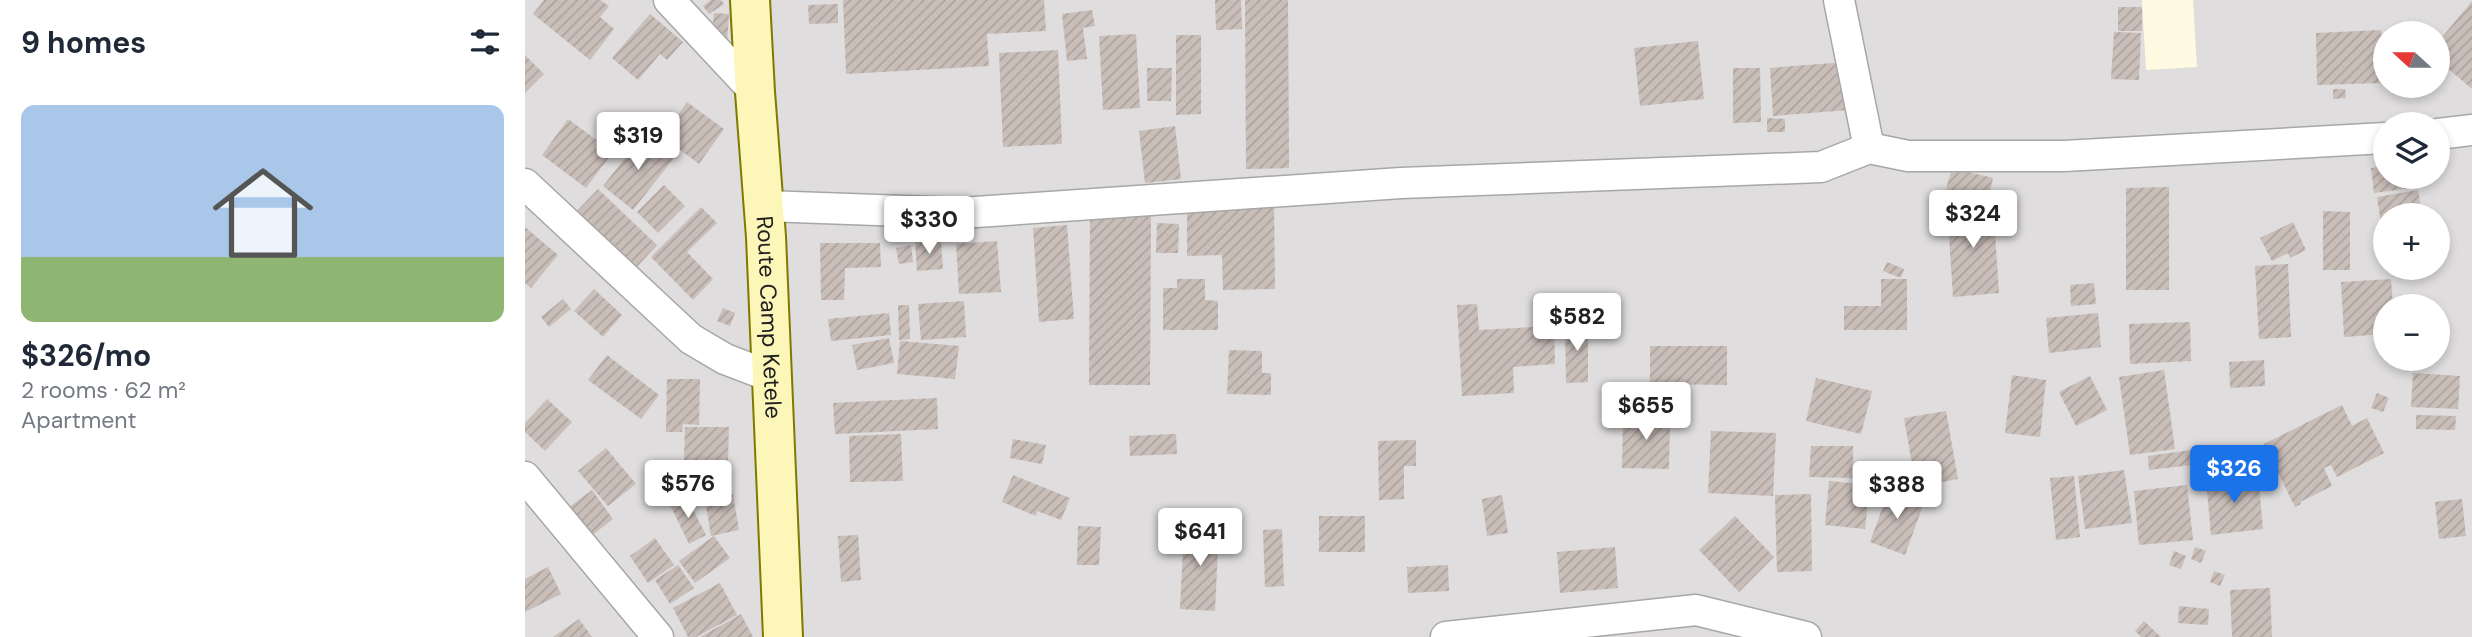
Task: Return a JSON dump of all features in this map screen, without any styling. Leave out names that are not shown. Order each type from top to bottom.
[{"type":"street","points":[[669,0],[755,92]]},
{"type":"street","name":"Route Camp Ketele","points":[[750,0],[765,206],[783,637]]},
{"type":"street","points":[[1839,0],[1869,148]]},
{"type":"street","points":[[2450,133],[2472,130]]},
{"type":"street","points":[[765,206],[961,213],[1401,183],[1821,167],[1869,148],[1908,156],[2064,156],[2373,139]]},
{"type":"street","points":[[525,184],[691,339],[725,359],[772,377]]},
{"type":"street","points":[[525,477],[658,637]]},
{"type":"street","points":[[1446,637],[1696,610],[1806,637]]},
{"type":"shaded area","points":[[525,0],[2472,0],[2472,637],[525,637]]},
{"type":"shaded area","points":[[2142,0],[2193,0],[2197,67],[2146,70]]},
{"type":"building","points":[[544,0],[600,0],[609,6],[600,17],[614,29],[590,60],[533,14]]},
{"type":"building","points":[[711,0],[721,0],[724,4],[709,14],[703,6]]},
{"type":"building","points":[[843,0],[1044,0],[1046,31],[987,34],[989,66],[846,74]]},
{"type":"building","points":[[1215,0],[1241,0],[1242,29],[1216,30]]},
{"type":"building","points":[[1245,0],[1288,0],[1289,168],[1246,169]]},
{"type":"building","points":[[2472,1],[2472,89],[2450,70],[2450,28]]},
{"type":"building","points":[[838,4],[838,23],[809,24],[808,5]]},
{"type":"building","points":[[2118,7],[2142,7],[2142,31],[2118,31]]},
{"type":"building","points":[[1092,10],[1095,26],[1083,28],[1087,59],[1067,61],[1062,14]]},
{"type":"building","points":[[714,13],[729,14],[727,43],[711,42]]},
{"type":"building","points":[[650,14],[683,42],[667,60],[660,54],[638,80],[612,58]]},
{"type":"building","points":[[2373,30],[2373,83],[2317,85],[2316,33]]},
{"type":"building","points":[[2114,32],[2141,33],[2139,80],[2111,79]]},
{"type":"building","points":[[1136,34],[1140,108],[1103,110],[1099,36]]},
{"type":"building","points":[[1176,35],[1201,35],[1201,114],[1176,115]]},
{"type":"building","points":[[1698,41],[1704,99],[1640,106],[1634,48]]},
{"type":"building","points":[[1058,50],[1062,144],[1003,147],[999,53]]},
{"type":"building","points":[[525,55],[544,74],[525,93]]},
{"type":"building","points":[[1846,62],[1849,110],[1773,116],[1770,68]]},
{"type":"building","points":[[1147,68],[1172,68],[1171,101],[1147,101]]},
{"type":"building","points":[[1733,68],[1760,68],[1761,122],[1733,123]]},
{"type":"building","points":[[2333,89],[2345,89],[2346,98],[2333,99]]},
{"type":"building","points":[[687,102],[724,129],[699,164],[663,137]]},
{"type":"building","points":[[1767,118],[1785,119],[1785,132],[1767,132]]},
{"type":"building","points":[[568,119],[613,152],[586,188],[542,155]]},
{"type":"building","points":[[1175,126],[1181,179],[1145,183],[1139,131]]},
{"type":"building","points":[[644,134],[674,158],[633,210],[603,186]]},
{"type":"building","points":[[1952,168],[1993,178],[1988,199],[1946,189]]},
{"type":"building","points":[[664,185],[685,206],[658,233],[637,212]]},
{"type":"building","points":[[2169,187],[2169,290],[2126,290],[2126,188]]},
{"type":"building","points":[[598,189],[657,245],[635,269],[575,213]]},
{"type":"building","points":[[2374,189],[2404,189],[2374,193]]},
{"type":"building","points":[[2418,190],[2420,203],[2378,203],[2377,197]]},
{"type":"building","points":[[1993,203],[1999,293],[1953,297],[1947,206]]},
{"type":"building","points":[[1187,206],[1274,206],[1275,289],[1223,290],[1222,255],[1187,256]]},
{"type":"building","points":[[701,207],[717,223],[687,252],[713,279],[693,300],[651,257]]},
{"type":"building","points":[[2323,211],[2350,212],[2350,270],[2323,270]]},
{"type":"building","points":[[1090,216],[1151,216],[1150,385],[1089,385]]},
{"type":"building","points":[[2293,222],[2306,250],[2290,258],[2288,253],[2272,261],[2260,238]]},
{"type":"building","points":[[1157,223],[1179,224],[1178,253],[1156,253]]},
{"type":"building","points":[[1067,225],[1074,319],[1039,322],[1033,228]]},
{"type":"building","points":[[525,227],[558,255],[531,288],[525,283]]},
{"type":"building","points":[[941,241],[943,269],[917,271],[915,242]]},
{"type":"building","points":[[997,241],[1001,292],[959,294],[956,244]]},
{"type":"building","points":[[820,243],[880,243],[881,267],[845,268],[844,300],[821,300]]},
{"type":"building","points":[[911,245],[913,262],[899,264],[896,248]]},
{"type":"building","points":[[1887,262],[1904,269],[1901,278],[1883,271]]},
{"type":"building","points":[[2288,264],[2291,337],[2259,339],[2255,266]]},
{"type":"building","points":[[1177,279],[1205,279],[1205,300],[1218,301],[1218,330],[1163,330],[1163,288],[1177,288]]},
{"type":"building","points":[[1881,279],[1907,279],[1907,330],[1844,330],[1844,306],[1881,306]]},
{"type":"building","points":[[2391,280],[2392,294],[2373,294],[2373,335],[2344,337],[2341,282]]},
{"type":"building","points":[[2094,283],[2096,304],[2071,306],[2070,285]]},
{"type":"building","points":[[594,289],[622,315],[603,337],[574,311]]},
{"type":"building","points":[[563,299],[571,309],[549,327],[541,317]]},
{"type":"building","points":[[964,301],[966,337],[921,340],[918,304]]},
{"type":"building","points":[[1477,304],[1479,330],[1554,326],[1555,364],[1513,367],[1514,393],[1462,396],[1457,305]]},
{"type":"building","points":[[898,305],[909,305],[910,339],[899,340]]},
{"type":"building","points":[[723,308],[735,313],[730,326],[717,321]]},
{"type":"building","points":[[889,313],[891,335],[831,341],[828,319]]},
{"type":"building","points":[[2098,313],[2101,347],[2049,353],[2046,318]]},
{"type":"building","points":[[2190,322],[2191,361],[2130,364],[2129,324]]},
{"type":"building","points":[[1588,324],[1588,382],[1566,383],[1565,325]]},
{"type":"building","points":[[889,338],[894,363],[857,370],[852,345]]},
{"type":"building","points":[[900,341],[959,346],[955,379],[897,374]]},
{"type":"building","points":[[1650,346],[1727,346],[1727,385],[1650,384]]},
{"type":"building","points":[[1229,350],[1262,351],[1262,373],[1271,373],[1271,395],[1227,394]]},
{"type":"building","points":[[607,355],[659,395],[641,419],[588,380]]},
{"type":"building","points":[[2264,360],[2265,386],[2230,388],[2229,362]]},
{"type":"building","points":[[2164,370],[2175,449],[2130,455],[2119,377]]},
{"type":"building","points":[[2413,373],[2460,376],[2458,409],[2411,407]]},
{"type":"building","points":[[2012,375],[2046,380],[2040,437],[2005,433]]},
{"type":"building","points":[[2090,376],[2107,410],[2076,426],[2059,392]]},
{"type":"building","points":[[1816,378],[1872,391],[1861,434],[1806,421]]},
{"type":"building","points":[[667,379],[700,379],[699,425],[683,424],[682,432],[666,432]]},
{"type":"building","points":[[2377,393],[2389,398],[2383,412],[2371,408]]},
{"type":"building","points":[[937,398],[938,429],[835,434],[833,403]]},
{"type":"building","points":[[547,399],[572,422],[545,451],[525,432],[525,423]]},
{"type":"building","points":[[2342,405],[2352,426],[2367,418],[2384,453],[2337,477],[2331,465],[2324,468],[2332,486],[2295,507],[2264,444]]},
{"type":"building","points":[[1946,411],[1958,479],[1916,487],[1904,418]]},
{"type":"building","points":[[1623,415],[1670,416],[1669,469],[1622,468]]},
{"type":"building","points":[[2416,415],[2456,416],[2455,430],[2416,429]]},
{"type":"building","points":[[685,427],[729,427],[728,461],[684,460]]},
{"type":"building","points":[[1711,431],[1776,433],[1773,496],[1708,493]]},
{"type":"building","points":[[901,434],[903,481],[850,482],[849,436]]},
{"type":"building","points":[[1176,434],[1177,454],[1130,456],[1129,436]]},
{"type":"building","points":[[1013,439],[1046,445],[1042,464],[1010,458]]},
{"type":"building","points":[[1416,440],[1416,466],[1404,466],[1404,499],[1379,500],[1378,441]]},
{"type":"building","points":[[1811,446],[1853,446],[1853,478],[1809,477]]},
{"type":"building","points":[[606,448],[636,484],[608,506],[578,471]]},
{"type":"building","points":[[2191,450],[2192,465],[2149,470],[2148,456]]},
{"type":"building","points":[[681,463],[718,463],[718,495],[680,495]]},
{"type":"building","points":[[2124,470],[2132,523],[2085,529],[2078,476]]},
{"type":"building","points":[[1013,475],[1070,498],[1061,520],[1037,511],[1036,516],[1002,502]]},
{"type":"building","points":[[2258,475],[2263,529],[2211,535],[2206,480]]},
{"type":"building","points":[[2074,476],[2080,537],[2056,540],[2050,478]]},
{"type":"building","points":[[1829,481],[1870,485],[1865,529],[1825,525]]},
{"type":"building","points":[[2187,485],[2193,540],[2139,545],[2134,491]]},
{"type":"building","points":[[1890,487],[1925,500],[1905,555],[1870,542]]},
{"type":"building","points":[[592,490],[613,519],[590,537],[568,508]]},
{"type":"building","points":[[733,494],[739,530],[711,536],[705,499]]},
{"type":"building","points":[[1811,494],[1812,571],[1777,572],[1775,495]]},
{"type":"building","points":[[1502,495],[1508,533],[1487,536],[1482,499]]},
{"type":"building","points":[[686,496],[706,535],[689,544],[670,505]]},
{"type":"building","points":[[2462,499],[2466,536],[2439,539],[2435,502]]},
{"type":"building","points":[[1319,516],[1365,516],[1365,552],[1319,552]]},
{"type":"building","points":[[1735,516],[1774,557],[1739,592],[1699,550]]},
{"type":"building","points":[[1184,525],[1219,526],[1215,611],[1180,609]]},
{"type":"building","points":[[1078,526],[1101,527],[1099,565],[1077,565]]},
{"type":"building","points":[[1282,529],[1284,586],[1265,587],[1263,530]]},
{"type":"building","points":[[858,535],[861,580],[841,582],[838,536]]},
{"type":"building","points":[[714,536],[730,558],[695,583],[679,561]]},
{"type":"building","points":[[655,538],[674,565],[648,583],[630,556]]},
{"type":"building","points":[[1615,547],[1618,588],[1560,593],[1557,552]]},
{"type":"building","points":[[2195,547],[2206,551],[2201,563],[2191,559]]},
{"type":"building","points":[[2174,551],[2186,556],[2181,569],[2169,565]]},
{"type":"building","points":[[678,565],[694,588],[670,604],[655,580]]},
{"type":"building","points":[[1448,565],[1449,591],[1408,593],[1407,567]]},
{"type":"building","points":[[548,567],[561,594],[525,612],[525,579]]},
{"type":"building","points":[[2214,571],[2225,575],[2220,586],[2210,582]]},
{"type":"building","points":[[720,583],[737,615],[696,637],[688,637],[673,608]]},
{"type":"building","points":[[2270,588],[2272,637],[2232,637],[2230,590]]},
{"type":"building","points":[[2179,606],[2209,609],[2208,625],[2178,623]]},
{"type":"building","points":[[741,614],[753,637],[700,637],[736,617]]},
{"type":"building","points":[[579,619],[592,637],[553,637]]},
{"type":"building","points":[[2144,621],[2161,637],[2141,637],[2135,631]]}]
